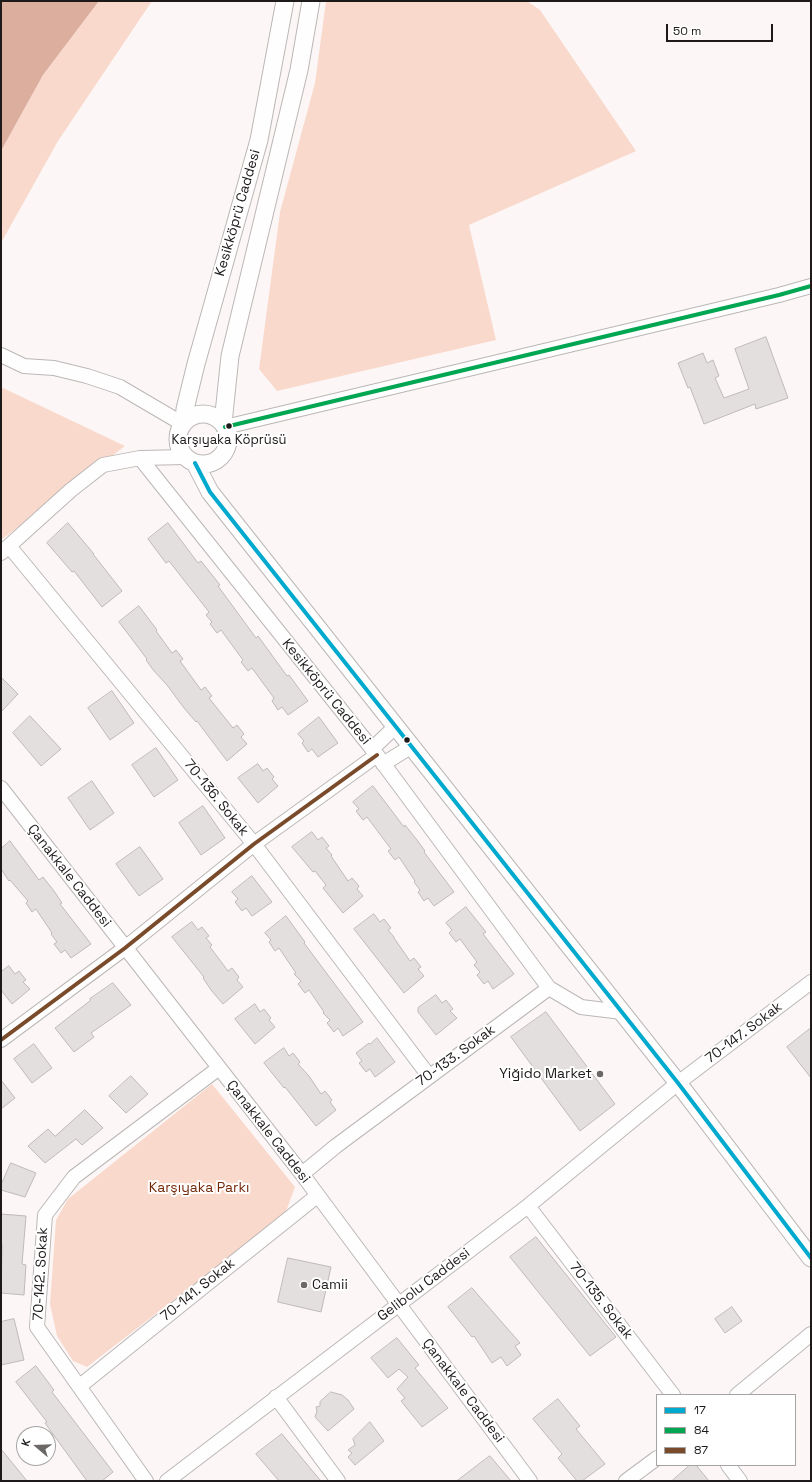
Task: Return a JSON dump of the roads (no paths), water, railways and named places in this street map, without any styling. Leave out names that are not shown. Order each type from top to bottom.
[{"type":"street","name":"Kesikköprü Caddesi","points":[[183,424],[185,409],[196,364],[259,140],[285,1]]},
{"type":"street","name":"Kesikköprü Caddesi","points":[[224,425],[230,356],[299,70],[311,1]]},
{"type":"street","points":[[224,425],[779,295],[811,286]]},
{"type":"street","points":[[1,355],[24,366],[54,368],[87,376],[120,387],[183,424]]},
{"type":"street","points":[[5,549],[71,490],[103,465],[140,458],[190,460],[205,464],[214,462],[225,453],[228,446],[228,437],[224,425],[214,416],[201,414],[193,416],[183,424],[179,432],[178,441],[180,450],[190,460],[215,497],[678,1083],[811,1258]]},
{"type":"street","name":"Kesikköprü Caddesi","points":[[140,458],[377,756],[549,988]]},
{"type":"street","name":"70-136. Sokak","points":[[5,549],[254,844],[429,1076]]},
{"type":"street","points":[[377,756],[396,726]]},
{"type":"street","points":[[1,1040],[125,948],[254,844],[377,756],[412,746]]},
{"type":"street","name":"Çanakkale Caddesi","points":[[1,788],[302,1174],[530,1481]]},
{"type":"street","name":"70-147. Sokak","points":[[678,1083],[811,982]]},
{"type":"street","points":[[549,988],[581,1007],[622,1012]]},
{"type":"street","name":"70-133. Sokak","points":[[302,1174],[336,1146],[549,988]]},
{"type":"street","name":"70-142. Sokak","points":[[146,1481],[37,1327],[45,1215],[74,1178],[219,1068]]},
{"type":"street","name":"Gelibolu Caddesi","points":[[167,1481],[528,1206],[678,1083]]},
{"type":"street","name":"70-141. Sokak","points":[[80,1386],[317,1196]]},
{"type":"street","name":"70-135. Sokak","points":[[528,1206],[672,1394]]},
{"type":"street","points":[[738,1394],[811,1334]]},
{"type":"street","points":[[276,1397],[338,1481]]},
{"type":"street","points":[[626,1481],[656,1459]]},
{"type":"street","points":[[729,1466],[740,1481]]},
{"type":"place","name":"Karşıyaka Köprüsü","points":[[229,426]]},
{"type":"place","name":"Yiğido Market","points":[[600,1074]]},
{"type":"place","name":"Camii","points":[[304,1285]]},
{"type":"park label","name":"Karşıyaka Parkı","points":[[199,1188]]}]
